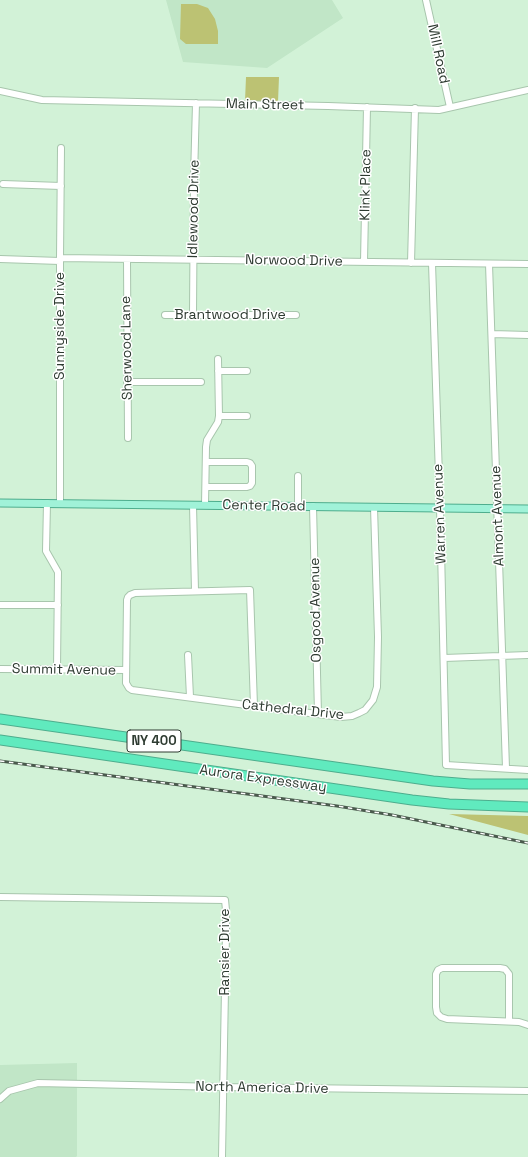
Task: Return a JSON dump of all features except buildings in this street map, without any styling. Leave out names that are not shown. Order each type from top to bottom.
[{"type":"highway","name":"Aurora Expressway","points":[[0,719],[433,781],[470,784],[528,784]]},
{"type":"highway","name":"Aurora Expressway","points":[[0,740],[412,800],[449,804],[528,807]]},
{"type":"main road","name":"Center Road","points":[[0,503],[528,509]]},
{"type":"street","name":"Mill Road","points":[[426,0],[450,107]]},
{"type":"street","name":"Main Street","points":[[0,91],[42,100],[415,108],[439,110],[528,90]]},
{"type":"street","name":"Idlewood Drive","points":[[193,314],[196,103]]},
{"type":"street","name":"Klink Place","points":[[364,262],[367,107]]},
{"type":"street","points":[[411,263],[415,108]]},
{"type":"street","name":"Sunnyside Drive","points":[[60,504],[61,148]]},
{"type":"street","points":[[3,184],[60,186]]},
{"type":"street","name":"Norwood Drive","points":[[0,259],[127,259],[528,264]]},
{"type":"street","name":"Sherwood Lane","points":[[127,259],[128,438]]},
{"type":"street","name":"Warren Avenue","points":[[432,263],[446,765],[506,768]]},
{"type":"street","name":"Almont Avenue","points":[[490,264],[506,768]]},
{"type":"street","name":"Brantwood Drive","points":[[165,315],[296,315]]},
{"type":"street","points":[[492,334],[528,335]]},
{"type":"street","points":[[206,505],[207,440],[218,422],[219,416],[218,359]]},
{"type":"street","points":[[218,371],[247,371]]},
{"type":"street","points":[[127,382],[201,382]]},
{"type":"street","points":[[219,416],[246,416]]},
{"type":"street","points":[[206,462],[247,462],[252,466],[252,483],[250,486],[206,487]]},
{"type":"street","points":[[298,476],[298,506]]},
{"type":"street","points":[[47,503],[46,551],[58,572],[57,670]]},
{"type":"street","points":[[193,505],[196,591]]},
{"type":"street","name":"Osgood Avenue","points":[[313,506],[318,714]]},
{"type":"street","name":"Cathedral Drive","points":[[126,670],[126,683],[132,690],[341,717],[352,716],[365,710],[373,700],[377,687],[378,637],[374,507]]},
{"type":"street","name":"Summit Avenue","points":[[0,669],[126,670],[127,600],[130,595],[135,593],[250,590],[254,706]]},
{"type":"street","points":[[0,604],[58,605]]},
{"type":"street","points":[[444,658],[528,655]]},
{"type":"street","points":[[188,656],[190,697]]},
{"type":"street","points":[[506,768],[528,770]]},
{"type":"street","name":"Ransier Drive","points":[[0,897],[224,900],[226,910],[226,934],[222,1157]]},
{"type":"street","points":[[509,1021],[509,974],[505,970],[500,968],[442,968],[438,970],[436,974],[436,1007],[437,1013],[441,1017],[447,1019],[509,1021],[528,1025]]},
{"type":"street","name":"North America Drive","points":[[0,1098],[9,1091],[38,1083],[223,1088],[528,1091]]},
{"type":"shaded area","points":[[166,0],[332,0],[343,18],[267,68],[183,62]]},
{"type":"shaded area","points":[[77,1063],[77,1156],[0,1157],[0,1065]]},
{"type":"green space","points":[[181,4],[197,4],[208,8],[215,19],[218,31],[218,44],[186,44],[180,39]]},
{"type":"green space","points":[[246,77],[279,77],[278,102],[245,101]]},
{"type":"green space","points":[[449,814],[528,816],[528,835]]},
{"type":"railway","points":[[0,761],[337,806],[392,815],[528,843]]}]
